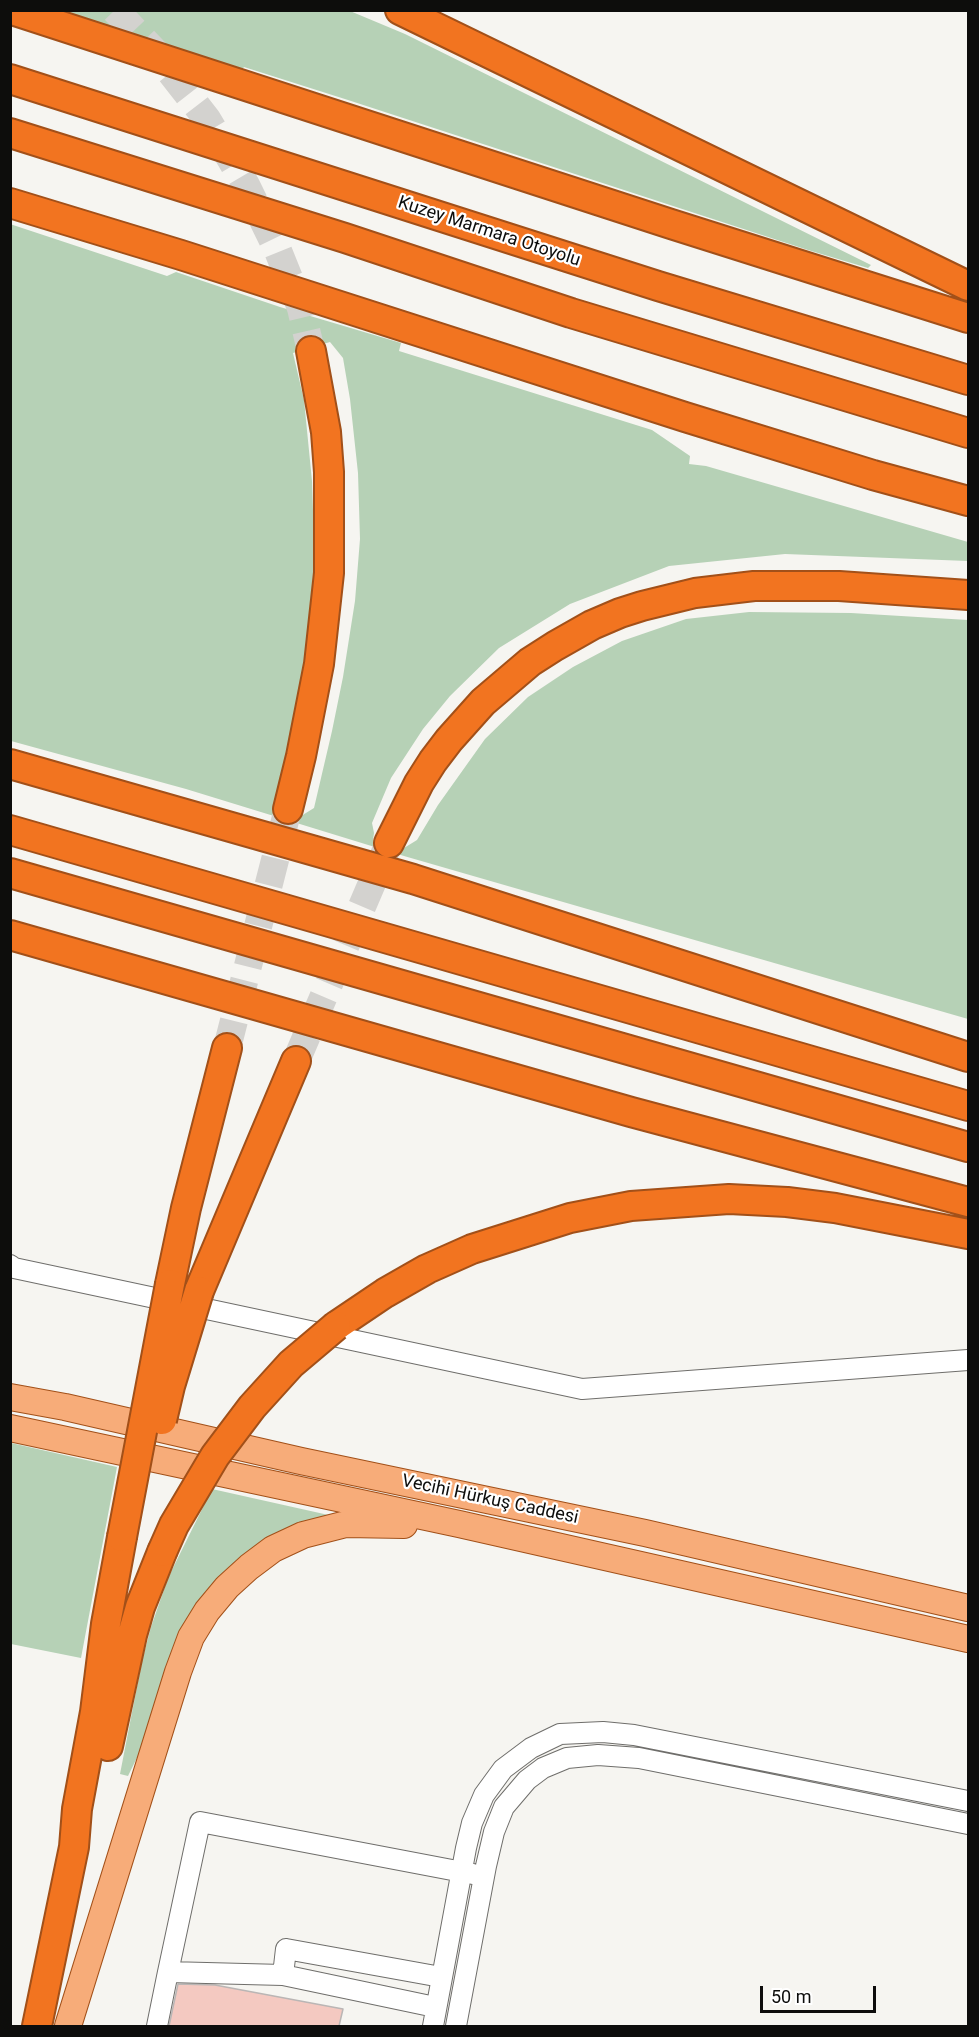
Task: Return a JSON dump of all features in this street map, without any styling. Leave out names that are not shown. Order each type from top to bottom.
[{"type":"highway","points":[[12,10],[969,318]]},
{"type":"highway","points":[[400,10],[969,286]]},
{"type":"highway","name":"Kuzey Marmara Otoyolu","points":[[10,79],[635,279],[969,380]]},
{"type":"highway","points":[[10,133],[345,238],[614,326],[969,433]]},
{"type":"highway","points":[[10,203],[182,255],[685,417],[873,475],[969,501]]},
{"type":"highway","points":[[288,808],[319,664],[329,573],[330,519],[327,452],[319,388],[311,351]]},
{"type":"highway","points":[[389,843],[419,783],[433,761],[467,719],[502,684],[530,662],[592,626],[642,606],[733,582],[828,573],[969,579]]},
{"type":"highway","points":[[694,593],[754,586],[839,586],[969,596]]},
{"type":"highway","points":[[10,764],[412,879],[969,1057]]},
{"type":"highway","points":[[10,830],[969,1106]]},
{"type":"highway","points":[[10,873],[969,1147]]},
{"type":"highway","points":[[10,934],[632,1113],[969,1202]]},
{"type":"highway","points":[[38,2026],[74,1847],[77,1809],[96,1712],[118,1628],[129,1538],[170,1284],[186,1208],[227,1048]]},
{"type":"highway","points":[[129,1538],[170,1386],[199,1291],[296,1061]]},
{"type":"highway","points":[[74,1847],[92,1808],[104,1766],[140,1607],[174,1525],[215,1456],[252,1407],[291,1364],[336,1326],[384,1293],[472,1248],[570,1218],[631,1206],[729,1199],[787,1202],[872,1214],[969,1234]]},
{"type":"main road","name":"Vecihi Hürkuş Caddesi","points":[[10,1397],[645,1533],[969,1608]]},
{"type":"main road","name":"Vecihi Hürkuş Caddesi","points":[[10,1428],[459,1524],[969,1639]]},
{"type":"main road","points":[[68,2026],[178,1672],[191,1637],[207,1611],[227,1587],[249,1567],[273,1549],[303,1535],[346,1524],[459,1524]]},
{"type":"street","points":[[10,1265],[14,1268],[582,1389],[969,1360]]},
{"type":"street","points":[[433,2026],[461,1872],[472,1823],[484,1795],[503,1769],[531,1748],[560,1734],[603,1732],[634,1735],[969,1801]]},
{"type":"street","points":[[456,2026],[484,1876],[494,1832],[504,1807],[527,1780],[543,1768],[567,1758],[598,1755],[639,1758],[969,1824]]},
{"type":"street","points":[[157,2026],[200,1821],[484,1876]]},
{"type":"street","points":[[282,1975],[286,1949],[441,1977]]},
{"type":"street","points":[[168,1972],[282,1975],[435,2007]]},
{"type":"green space","points":[[49,11],[350,11],[405,34],[871,265],[868,268],[808,250],[244,67],[240,72]]},
{"type":"green space","points":[[10,224],[167,276],[176,272],[280,307],[401,343],[399,351],[652,430],[690,456],[689,464],[706,466],[968,542],[968,561],[785,554],[669,566],[570,604],[499,648],[450,696],[423,729],[391,778],[372,823],[373,840],[404,848],[417,840],[438,805],[485,739],[528,697],[573,667],[622,641],[686,619],[749,612],[851,613],[968,620],[968,1019],[404,856],[186,789],[11,741]],"holes":[[[330,342],[343,358],[358,473],[360,539],[355,601],[343,677],[314,808],[301,816],[280,809],[305,671],[312,608],[314,539],[312,481],[304,400],[293,353]]]},
{"type":"green space","points":[[11,1443],[117,1467],[81,1658],[11,1644]]},
{"type":"green space","points":[[212,1489],[333,1516],[251,1554],[154,1723],[128,1776],[120,1774],[151,1627],[168,1578]]},
{"type":"building","points":[[178,1984],[215,1985],[343,2009],[339,2026],[169,2026]]},
{"type":"tunnel","points":[[115,10],[154,51],[207,119],[246,185],[278,251],[301,308],[311,351]]},
{"type":"tunnel","points":[[227,1048],[288,809]]},
{"type":"tunnel","points":[[296,1061],[387,848]]}]
